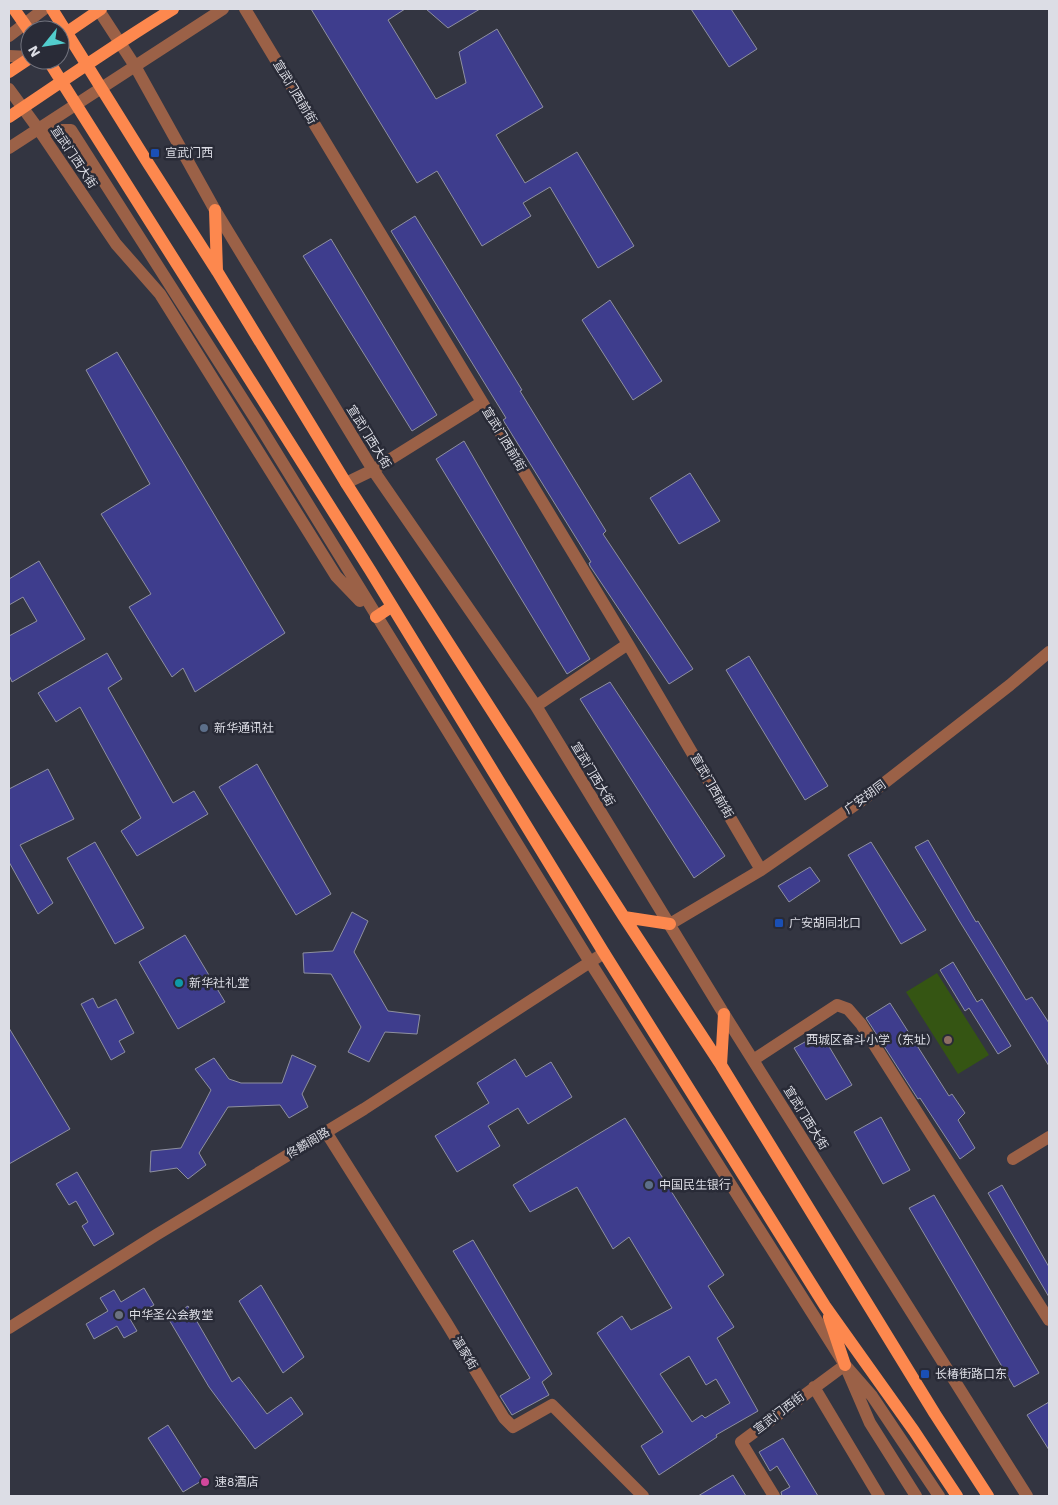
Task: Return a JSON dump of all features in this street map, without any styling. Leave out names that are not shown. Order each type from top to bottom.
[{"type":"main road","points":[[70,29],[99,9]]},
{"type":"main road","points":[[9,117],[62,83],[119,42],[173,9]]},
{"type":"main road","points":[[70,43],[86,64],[217,271],[346,482],[624,917],[721,1065],[988,1496]]},
{"type":"main road","points":[[9,72],[20,64]]},
{"type":"main road","points":[[54,70],[391,607],[604,953],[825,1306],[914,1431],[957,1496]]},
{"type":"main road","points":[[215,210],[217,271]]},
{"type":"main road","points":[[376,617],[391,607]]},
{"type":"main road","points":[[624,917],[670,924]]},
{"type":"main road","points":[[721,1065],[724,1014]]},
{"type":"main road","points":[[825,1306],[845,1365]]},
{"type":"street","points":[[9,36],[44,9]]},
{"type":"street","name":"宣武门西大街","points":[[99,9],[135,66],[215,210],[373,470],[536,706],[724,1014],[1027,1496]]},
{"type":"street","points":[[9,148],[223,9]]},
{"type":"street","name":"宣武门西前街","points":[[244,9],[628,644],[761,870]]},
{"type":"street","name":"宣武门西大街","points":[[9,89],[116,244],[160,294],[336,576],[376,617]]},
{"type":"street","points":[[39,130],[71,130],[77,105]]},
{"type":"street","name":"宣武门西大街","points":[[71,130],[248,407],[590,962],[845,1365],[872,1396],[939,1496]]},
{"type":"street","points":[[346,482],[373,470],[482,402]]},
{"type":"street","points":[[536,706],[628,644]]},
{"type":"street","name":"广安胡同","points":[[670,924],[761,870],[866,798],[1049,652]]},
{"type":"street","name":"佟麟阁路","points":[[9,1328],[364,1109],[604,953]]},
{"type":"street","points":[[753,1060],[837,1005],[848,1008],[861,1024],[1049,1320]]},
{"type":"street","name":"温家街","points":[[326,1132],[504,1418],[514,1427],[552,1406],[644,1496]]},
{"type":"street","points":[[1013,1159],[1049,1137]]},
{"type":"street","name":"宣武门西大街","points":[[845,1365],[870,1423],[916,1496]]},
{"type":"street","name":"宣武门西街","points":[[774,1496],[741,1442],[845,1365]]},
{"type":"street","points":[[814,1387],[879,1496]]},
{"type":"green space","points":[[937,973],[989,1055],[958,1074],[906,992]]},
{"type":"building","points":[[311,9],[405,9],[388,20],[436,99],[466,83],[459,52],[497,29],[543,107],[496,135],[525,183],[577,152],[634,246],[598,268],[550,187],[523,203],[531,216],[482,246],[437,171],[417,183]]},
{"type":"building","points":[[426,9],[480,9],[448,28]]},
{"type":"building","points":[[691,9],[731,9],[757,49],[729,67]]},
{"type":"building","points":[[415,216],[606,531],[603,534],[693,669],[669,684],[590,566],[589,563],[591,562],[503,420],[506,418],[391,231]]},
{"type":"building","points":[[331,239],[437,415],[412,431],[303,256]]},
{"type":"building","points":[[610,300],[662,381],[633,400],[582,320]]},
{"type":"building","points":[[117,352],[285,633],[195,692],[183,668],[172,677],[129,607],[151,594],[101,514],[150,484],[86,370]]},
{"type":"building","points":[[464,441],[590,659],[567,674],[436,459]]},
{"type":"building","points":[[690,473],[720,521],[679,544],[650,498]]},
{"type":"building","points":[[39,561],[85,639],[12,682],[9,675],[9,636],[37,621],[23,597],[9,605],[9,579]]},
{"type":"building","points":[[107,653],[122,679],[108,688],[173,803],[194,791],[208,814],[137,856],[121,831],[141,818],[80,707],[56,722],[38,693]]},
{"type":"building","points":[[749,656],[828,786],[805,800],[726,670]]},
{"type":"building","points":[[610,682],[725,856],[694,878],[580,699]]},
{"type":"building","points":[[257,764],[331,894],[296,915],[219,787]]},
{"type":"building","points":[[48,769],[74,819],[20,845],[53,903],[38,914],[9,862],[9,789]]},
{"type":"building","points":[[928,840],[976,922],[978,921],[1026,1000],[1032,997],[1049,1023],[1049,1066],[915,847]]},
{"type":"building","points":[[95,842],[144,928],[115,944],[67,858]]},
{"type":"building","points":[[871,842],[926,930],[901,944],[848,855]]},
{"type":"building","points":[[810,867],[820,881],[789,902],[778,886]]},
{"type":"building","points":[[352,912],[368,921],[354,952],[388,1011],[420,1015],[417,1034],[385,1032],[369,1062],[348,1052],[361,1027],[331,974],[304,973],[303,953],[333,951]]},
{"type":"building","points":[[185,935],[225,1002],[178,1029],[139,962]]},
{"type":"building","points":[[953,962],[977,1002],[982,999],[1011,1046],[998,1054],[969,1008],[965,1011],[940,970]]},
{"type":"building","points":[[93,998],[98,1008],[116,999],[134,1033],[119,1041],[125,1052],[111,1060],[81,1004]]},
{"type":"building","points":[[890,1003],[949,1096],[952,1094],[965,1113],[958,1120],[975,1148],[960,1159],[920,1098],[918,1099],[866,1018]]},
{"type":"building","points":[[9,1028],[70,1129],[9,1164]]},
{"type":"building","points":[[821,1033],[852,1085],[826,1100],[794,1048]]},
{"type":"building","points":[[292,1055],[316,1066],[302,1094],[308,1107],[289,1118],[280,1105],[228,1107],[199,1153],[206,1165],[188,1179],[177,1168],[150,1172],[151,1151],[181,1148],[211,1090],[195,1069],[214,1058],[229,1079],[241,1083],[282,1083]]},
{"type":"building","points":[[515,1059],[526,1077],[551,1062],[572,1097],[528,1124],[518,1108],[488,1126],[500,1146],[457,1172],[435,1136],[489,1103],[477,1083]]},
{"type":"building","points":[[881,1117],[910,1170],[883,1184],[854,1132]]},
{"type":"building","points":[[625,1118],[724,1275],[708,1286],[734,1327],[717,1338],[758,1411],[716,1435],[717,1437],[659,1475],[641,1446],[663,1432],[597,1333],[622,1316],[631,1330],[672,1308],[629,1237],[613,1249],[577,1187],[530,1212],[513,1185]],"holes":[[[689,1356],[706,1385],[716,1379],[730,1403],[705,1418],[702,1415],[692,1422],[660,1374]]]},
{"type":"building","points":[[77,1172],[114,1234],[94,1246],[82,1226],[88,1222],[76,1201],[69,1205],[56,1184]]},
{"type":"building","points":[[1002,1185],[1049,1267],[1049,1297],[988,1193]]},
{"type":"building","points":[[934,1195],[1039,1373],[1014,1387],[909,1208]]},
{"type":"building","points":[[473,1240],[552,1374],[542,1382],[549,1395],[512,1415],[500,1396],[530,1378],[453,1251]]},
{"type":"building","points":[[261,1285],[304,1357],[283,1373],[239,1301]]},
{"type":"building","name":"中华圣公会教堂","points":[[144,1288],[154,1305],[130,1319],[137,1331],[124,1338],[117,1326],[94,1339],[86,1324],[108,1311],[100,1298],[114,1290],[121,1302]]},
{"type":"building","points":[[188,1306],[232,1382],[239,1377],[267,1414],[291,1397],[303,1414],[255,1449],[209,1387],[168,1318]]},
{"type":"building","points":[[1049,1402],[1049,1450],[1027,1415]]},
{"type":"building","points":[[168,1425],[203,1480],[183,1492],[148,1438]]},
{"type":"building","points":[[783,1438],[818,1496],[782,1496],[781,1492],[790,1487],[777,1466],[770,1471],[759,1452]]},
{"type":"building","points":[[733,1475],[746,1496],[698,1496]]},
{"type":"place","name":"宣武门西","points":[[155,153]]},
{"type":"place","name":"新华通讯社","points":[[204,728]]},
{"type":"place","name":"广安胡同北口","points":[[779,923]]},
{"type":"place","name":"新华社礼堂","points":[[179,983]]},
{"type":"place","name":"西城区奋斗小学（东址）","points":[[948,1040]]},
{"type":"place","name":"中国民生银行","points":[[649,1185]]},
{"type":"place","name":"中华圣公会教堂","points":[[119,1315]]},
{"type":"place","name":"长椿街路口东","points":[[925,1374]]},
{"type":"place","name":"速8酒店","points":[[205,1482]]}]
